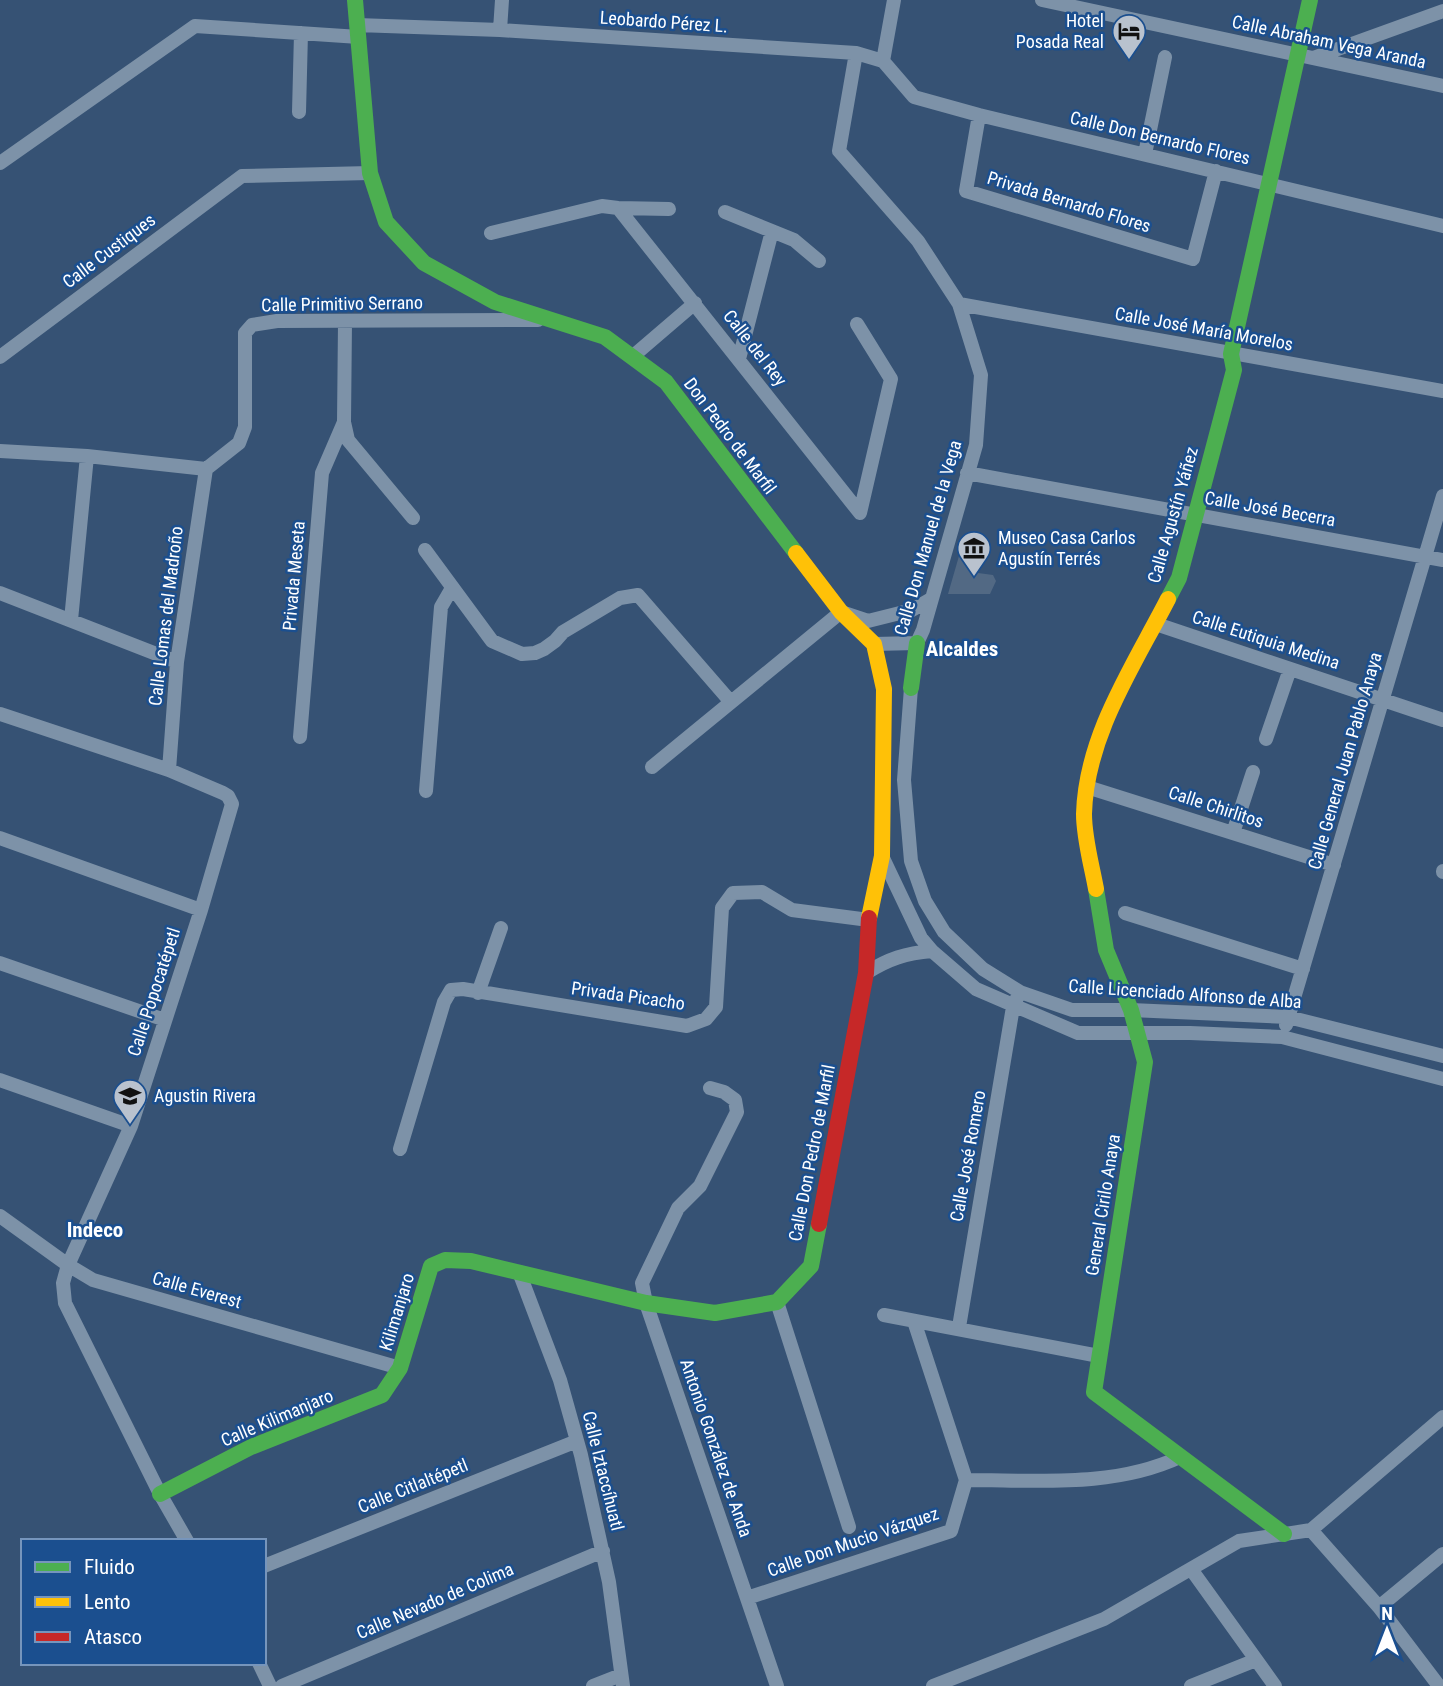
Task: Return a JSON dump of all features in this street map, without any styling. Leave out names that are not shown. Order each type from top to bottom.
[{"type":"street","name":"Don Pedro de Marfil","points":[[355,0],[370,173],[386,222],[424,263],[495,302],[605,337],[666,382],[841,612],[874,644]]},
{"type":"street","points":[[500,30],[502,0]]},
{"type":"street","points":[[883,61],[894,0]]},
{"type":"street","name":"Calle Abraham Vega Aranda","points":[[1042,0],[1443,86]]},
{"type":"street","name":"Calle Agustín Yáñez","points":[[1135,1023],[1106,950],[1084,817],[1088,772],[1102,727],[1179,578],[1234,370],[1231,354],[1269,184],[1305,57],[1310,0]]},
{"type":"street","points":[[1305,57],[1443,11]]},
{"type":"street","name":"Leobardo Pérez L.","points":[[0,163],[195,26],[300,33],[500,30],[856,53],[883,61]]},
{"type":"street","points":[[299,112],[300,33]]},
{"type":"street","name":"Calle Don Manuel de la Vega","points":[[856,53],[839,151],[918,241],[959,304],[981,374],[976,445],[917,643],[911,688]]},
{"type":"street","points":[[1145,154],[1165,57]]},
{"type":"street","name":"Calle Don Bernardo Flores","points":[[883,61],[914,97],[1443,226]]},
{"type":"street","name":"Privada Bernardo Flores","points":[[979,115],[965,191],[1194,259],[1216,171]]},
{"type":"street","name":"Calle Custiques","points":[[0,357],[242,176],[370,173]]},
{"type":"street","points":[[491,233],[602,206],[669,209]]},
{"type":"street","name":"Calle del Rey","points":[[618,208],[860,513],[891,379],[857,324]]},
{"type":"street","points":[[725,212],[794,240],[819,261]]},
{"type":"street","points":[[739,359],[772,232]]},
{"type":"street","points":[[632,356],[695,303]]},
{"type":"street","name":"Calle José María Morelos","points":[[959,304],[1443,391]]},
{"type":"street","name":"Calle Primitivo Serrano","points":[[206,468],[239,443],[245,427],[245,333],[252,325],[277,321],[550,320]]},
{"type":"street","points":[[345,322],[344,422],[348,440],[413,517]]},
{"type":"street","name":"Privada Meseta","points":[[300,737],[322,473],[344,422]]},
{"type":"street","points":[[0,451],[88,456],[206,468]]},
{"type":"street","points":[[71,620],[88,456]]},
{"type":"street","name":"Calle Lomas del Madroño","points":[[169,770],[177,662],[206,468]]},
{"type":"street","name":"Calle José Becerra","points":[[967,473],[1443,560]]},
{"type":"street","name":"Calle General Juan Pablo Anaya","points":[[1282,1037],[1443,496]]},
{"type":"street","points":[[425,550],[492,641],[522,653],[535,653],[544,649],[563,632],[620,598],[638,595],[730,701]]},
{"type":"street","points":[[426,791],[441,607],[452,588]]},
{"type":"street","points":[[0,593],[177,662]]},
{"type":"street","points":[[652,767],[841,612],[868,621],[912,610],[930,599]]},
{"type":"street","name":"Calle Eutiquia Medina","points":[[1156,624],[1443,720]]},
{"type":"street","points":[[882,856],[884,689],[874,644],[917,643]]},
{"type":"street","points":[[1266,738],[1290,668]]},
{"type":"street","name":"Calle Licenciado Alfonso de Alba","points":[[911,688],[904,780],[911,861],[925,901],[944,932],[983,969],[1020,992],[1072,1010],[1135,1023],[1282,1037],[1443,1079]]},
{"type":"street","points":[[0,714],[169,770]]},
{"type":"street","name":"Calle Popocatépetl","points":[[160,1494],[65,1303],[63,1283],[68,1265],[131,1126],[201,910],[232,804],[223,793],[169,770]]},
{"type":"street","points":[[1233,833],[1253,772]]},
{"type":"street","name":"Calle Chirlitos","points":[[1087,787],[1334,865]]},
{"type":"street","points":[[0,838],[201,910]]},
{"type":"street","name":"Calle Licenciado Alfonso de Alba","points":[[882,856],[921,938],[932,951],[976,989],[1078,1033],[1135,1023],[1288,1017],[1443,1056]]},
{"type":"street","name":"Calle Don Pedro de Marfil","points":[[777,1302],[811,1266],[866,973],[869,920],[882,856]]},
{"type":"street","name":"Privada Picacho","points":[[400,1149],[449,992],[454,989],[687,1026],[706,1019],[716,1007],[722,908],[733,893],[762,892],[792,910],[869,920]]},
{"type":"street","points":[[1125,913],[1303,969]]},
{"type":"street","points":[[478,993],[501,928]]},
{"type":"street","points":[[866,973],[886,960],[910,953],[932,951]]},
{"type":"street","points":[[0,963],[165,1020]]},
{"type":"street","name":"Calle José Romero","points":[[959,1327],[1013,1007],[1020,992]]},
{"type":"street","name":"General Cirilo Anaya","points":[[1135,1023],[1145,1062],[1094,1392],[1180,1457]]},
{"type":"street","points":[[0,1080],[131,1126]]},
{"type":"street","points":[[646,1303],[642,1283],[678,1208],[700,1186],[737,1112],[735,1100],[724,1092],[710,1088]]},
{"type":"street","name":"Calle Everest","points":[[0,1216],[93,1280],[400,1368]]},
{"type":"street","name":"Kilimanjaro","points":[[400,1368],[431,1266],[454,1259],[519,1272]]},
{"type":"street","points":[[519,1272],[646,1303],[715,1313],[777,1302],[849,1527]]},
{"type":"street","name":"Calle Iztaccíhuatl","points":[[519,1272],[560,1380],[577,1441],[609,1582],[622,1680]]},
{"type":"street","name":"Antonio González de Anda","points":[[646,1303],[777,1686]]},
{"type":"street","points":[[884,1315],[959,1327],[1099,1356]]},
{"type":"street","points":[[914,1321],[966,1480],[1088,1481],[1154,1469],[1180,1457],[1284,1534]]},
{"type":"street","name":"Calle Kilimanjaro","points":[[160,1494],[251,1447],[383,1395],[400,1368]]},
{"type":"street","points":[[933,1686],[1104,1619],[1239,1541],[1311,1530],[1443,1417]]},
{"type":"street","name":"Calle Citlaltépetl","points":[[266,1565],[577,1441]]},
{"type":"street","name":"Calle Don Mucio Vázquez","points":[[747,1598],[951,1531],[966,1480]]},
{"type":"street","points":[[160,1494],[186,1539]]},
{"type":"street","points":[[1311,1530],[1379,1607],[1439,1686]]},
{"type":"street","name":"Calle Nevado de Colima","points":[[282,1686],[603,1551]]},
{"type":"street","points":[[1379,1607],[1443,1554]]},
{"type":"street","points":[[1191,1569],[1275,1686]]},
{"type":"street","points":[[1195,1685],[1256,1660]]},
{"type":"street","points":[[260,1665],[270,1686]]},
{"type":"street","points":[[593,1686],[622,1680]]},
{"type":"building","name":"Museo Casa Carlos Agustín Terrés","points":[[959,556],[980,562],[978,573],[993,575],[996,581],[990,594],[948,594]]},
{"type":"traffic: fast","points":[[355,0],[370,173],[386,222],[424,263],[495,302],[605,337],[666,382],[796,553]]},
{"type":"traffic: fast","points":[[1168,599],[1179,578],[1234,370],[1231,354],[1310,0]]},
{"type":"traffic: fast","points":[[911,688],[917,643]]},
{"type":"traffic: fast","points":[[1096,889],[1106,950],[1131,1010],[1145,1062],[1094,1392],[1284,1534]]},
{"type":"traffic: fast","points":[[160,1494],[251,1447],[382,1395],[400,1368],[431,1266],[445,1260],[471,1261],[646,1303],[715,1313],[777,1302],[811,1266],[819,1224]]},
{"type":"traffic: slow","points":[[796,553],[841,612],[874,644],[884,689],[882,856],[869,918]]},
{"type":"traffic: slow","points":[[1096,889],[1084,823],[1087,785],[1093,757],[1114,703],[1168,599]]},
{"type":"traffic: jam","points":[[819,1224],[866,973],[869,918]]},
{"type":"place","name":"Hotel Posada Real","points":[[1129,61]]},
{"type":"place","name":"Museo Casa Carlos Agustín Terrés","points":[[974,578]]},
{"type":"place","name":"Agustin Rivera","points":[[130,1126]]},
{"type":"district","name":"Alcaldes","points":[[962,649]]},
{"type":"district","name":"Indeco","points":[[95,1230]]}]
